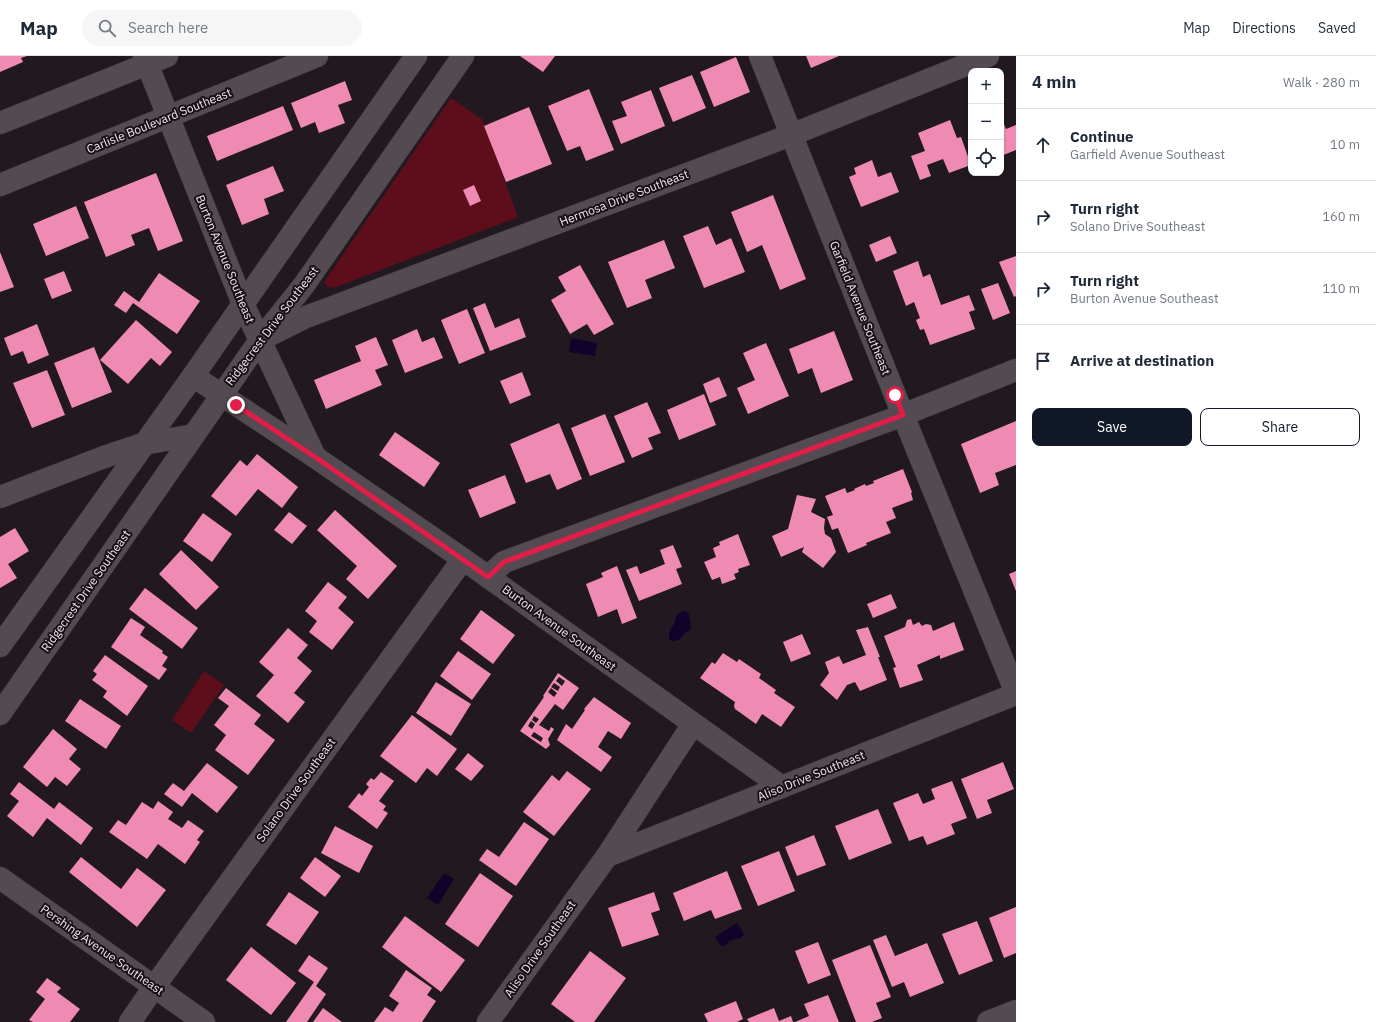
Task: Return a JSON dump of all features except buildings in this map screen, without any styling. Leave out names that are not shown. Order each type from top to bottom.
[{"type":"street","name":"Carlisle Boulevard Southeast","points":[[0,185],[317,56]]},
{"type":"street","points":[[0,646],[142,444],[193,376],[416,56]]},
{"type":"street","name":"Ridgecrest Drive Southeast","points":[[0,714],[221,395],[260,340],[304,285],[463,56]]},
{"type":"street","name":"Garfield Avenue Southeast","points":[[760,56],[1016,694]]},
{"type":"street","name":"Hermosa Drive Southeast","points":[[260,340],[306,317],[791,135],[988,56]]},
{"type":"street","name":"Burton Avenue Southeast","points":[[153,59],[168,117],[243,304],[315,457]]},
{"type":"street","points":[[0,123],[153,59]]},
{"type":"street","points":[[488,577],[504,562],[903,415],[1016,370]]},
{"type":"street","name":"Burton Avenue Southeast","points":[[193,376],[315,457],[463,559],[782,787]]},
{"type":"street","points":[[0,497],[142,444],[194,434]]},
{"type":"street","name":"Solano Drive Southeast","points":[[130,1022],[463,559]]},
{"type":"street","name":"Aliso Drive Southeast","points":[[607,856],[1016,694]]},
{"type":"street","name":"Aliso Drive Southeast","points":[[488,1022],[607,856],[693,724]]},
{"type":"street","name":"Pershing Avenue Southeast","points":[[0,878],[204,1022]]},
{"type":"street","points":[[988,1022],[1016,1010]]},
{"type":"shaded area","points":[[451,98],[482,119],[518,217],[339,286],[329,288],[324,282]]},
{"type":"shaded area","points":[[571,338],[597,343],[595,356],[569,352]]},
{"type":"shaded area","points":[[685,611],[689,614],[691,628],[679,640],[673,641],[669,639],[669,632],[675,622],[676,616],[680,612]]},
{"type":"shaded area","points":[[204,671],[224,685],[191,733],[172,720]]},
{"type":"shaded area","points":[[444,873],[454,879],[438,905],[427,898]]},
{"type":"shaded area","points":[[737,923],[744,934],[743,936],[731,940],[724,946],[721,946],[715,937]]},
{"type":"route","points":[[236,405],[315,457],[488,577],[504,562],[903,415],[895,395]]}]
